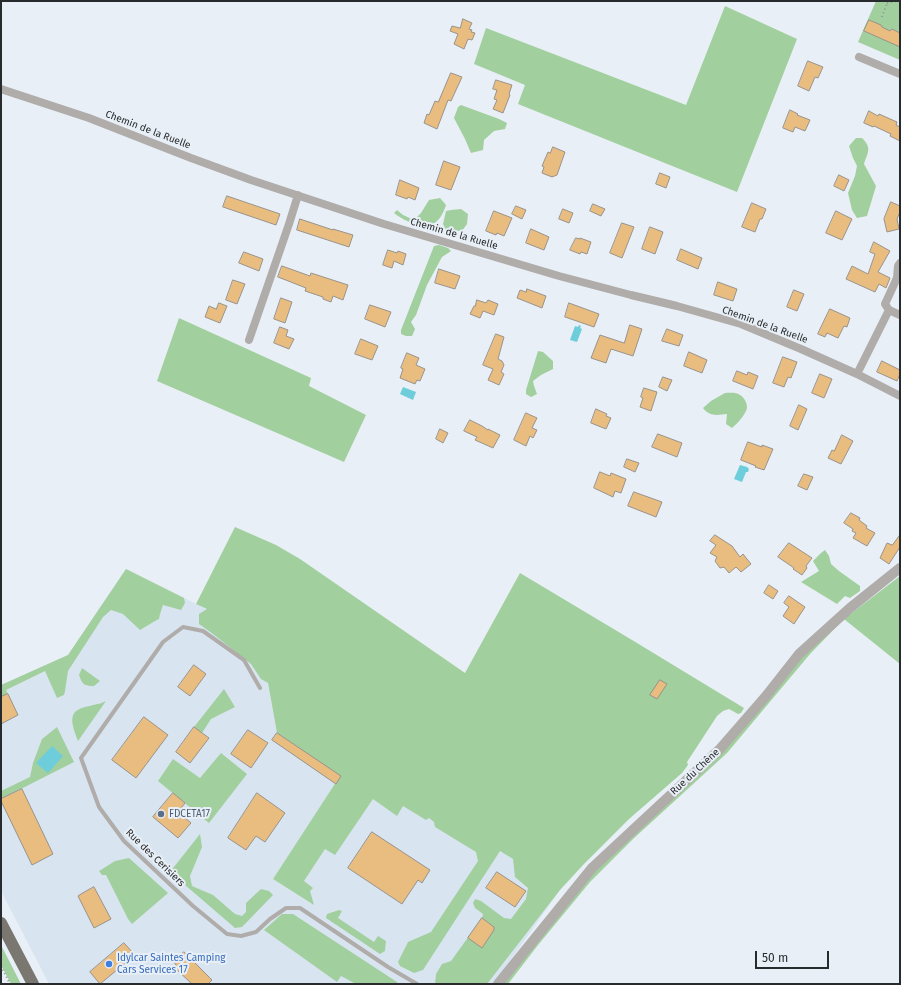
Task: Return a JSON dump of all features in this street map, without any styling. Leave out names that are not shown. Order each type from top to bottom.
[{"type":"main road","points":[[1,923],[33,984]]},
{"type":"street","points":[[859,57],[900,74]]},
{"type":"street","name":"Chemin de la Ruelle","points":[[1,89],[89,118],[251,180],[384,224],[559,276],[678,306],[741,324],[802,349],[857,374],[900,396]]},
{"type":"street","points":[[249,340],[298,195]]},
{"type":"street","points":[[900,263],[898,266],[897,278],[885,304],[889,310],[900,315]]},
{"type":"street","points":[[857,374],[889,310]]},
{"type":"street","name":"Rue du Chêne","points":[[498,984],[592,868],[719,750],[766,696],[799,654],[850,608],[900,568]]},
{"type":"lane","name":"Rue des Cerisiers","points":[[260,688],[244,660],[203,631],[183,627],[163,642],[81,758],[99,808],[124,841],[193,906],[227,934],[241,936],[256,932],[270,919],[286,908],[300,908],[388,968],[417,984]]},
{"type":"path","points":[[882,17],[887,2],[896,1]]},
{"type":"path","points":[[1,966],[10,984]]},
{"type":"shaded area","points":[[126,569],[259,635],[277,733],[341,776],[273,879],[306,899],[302,883],[378,770],[560,890],[494,984],[49,984],[1,891],[1,685],[68,655]]},
{"type":"green space","points":[[876,1],[900,1],[900,60],[858,42]]},
{"type":"green space","points":[[725,6],[797,39],[737,192],[518,104],[525,85],[474,64],[486,28],[686,105]]},
{"type":"green space","points":[[461,105],[507,123],[505,129],[494,131],[484,140],[483,150],[471,153],[454,118],[458,107]]},
{"type":"green space","points":[[856,138],[862,138],[868,147],[868,153],[864,164],[876,186],[867,216],[857,218],[852,210],[848,193],[855,176],[857,166],[849,146]]},
{"type":"green space","points":[[440,198],[446,205],[436,222],[431,224],[414,224],[394,213],[397,210],[403,215],[414,220],[421,213],[429,200]]},
{"type":"green space","points":[[461,209],[468,214],[467,224],[462,231],[446,230],[443,224],[446,211]]},
{"type":"green space","points":[[439,245],[448,248],[451,251],[442,257],[427,285],[416,315],[411,322],[415,329],[412,336],[406,336],[401,334],[401,330],[434,246]]},
{"type":"green space","points":[[179,318],[311,378],[309,386],[366,415],[344,462],[157,381]]},
{"type":"green space","points":[[538,351],[543,352],[553,361],[553,369],[533,381],[537,394],[531,397],[526,394],[526,390]]},
{"type":"green space","points":[[725,393],[733,393],[742,396],[747,405],[745,413],[732,428],[726,424],[727,414],[711,414],[703,408],[711,401]]},
{"type":"green space","points":[[235,527],[276,545],[300,559],[465,673],[520,573],[744,708],[741,713],[738,714],[729,709],[723,711],[717,716],[687,762],[688,765],[682,773],[629,819],[583,865],[560,890],[487,984],[435,984],[436,974],[442,964],[451,961],[482,918],[483,914],[475,908],[473,903],[475,899],[481,901],[504,918],[511,919],[526,899],[528,888],[515,877],[513,859],[500,851],[423,970],[414,973],[400,966],[398,962],[408,942],[431,932],[478,861],[476,852],[435,827],[434,822],[429,818],[426,820],[403,806],[397,816],[373,799],[335,855],[325,849],[304,881],[313,888],[310,891],[314,905],[273,879],[340,776],[277,733],[268,683],[261,679],[251,664],[199,624],[199,614],[207,609],[196,604]]},
{"type":"green space","points":[[825,550],[829,556],[831,564],[860,586],[860,591],[850,598],[845,596],[837,604],[801,582],[819,571],[813,561]]},
{"type":"green space","points":[[126,569],[184,598],[185,603],[181,610],[163,605],[159,619],[140,630],[123,614],[111,610],[103,617],[68,671],[64,695],[57,698],[45,671],[6,690],[8,694],[1,697],[1,685],[68,655]]},
{"type":"green space","points":[[900,576],[900,664],[844,619]]},
{"type":"green space","points":[[844,619],[810,654],[727,753],[633,839],[590,882],[508,984],[502,984],[593,871],[650,819],[806,653]]},
{"type":"green space","points":[[82,668],[100,681],[94,686],[84,684],[79,675]]},
{"type":"green space","points":[[224,689],[235,707],[211,719],[202,733],[194,727]]},
{"type":"green space","points":[[106,701],[78,741],[73,728],[72,720],[75,712],[79,709]]},
{"type":"green space","points":[[57,727],[74,762],[1,799],[1,791],[30,777],[33,763],[42,739]]},
{"type":"green space","points":[[221,753],[247,774],[209,823],[158,781],[173,759],[200,778]]},
{"type":"green space","points":[[200,834],[202,847],[190,876],[192,886],[213,895],[235,914],[242,916],[246,912],[246,903],[261,889],[269,891],[273,895],[242,927],[235,928],[170,872]]},
{"type":"green space","points":[[129,858],[168,893],[132,924],[106,875],[102,875],[99,871],[115,861]]},
{"type":"green space","points":[[339,910],[342,911],[338,918],[374,942],[378,936],[386,941],[385,951],[380,954],[326,918],[327,914]]},
{"type":"green space","points":[[282,914],[293,914],[398,984],[356,984],[341,976],[337,982],[264,930]]},
{"type":"green space","points":[[1,945],[21,984],[11,984],[1,965]]},
{"type":"water","points":[[579,325],[582,329],[577,342],[570,340],[575,326],[578,327]]},
{"type":"water","points":[[403,387],[416,392],[413,400],[400,394]]},
{"type":"water","points":[[740,465],[749,469],[748,472],[746,472],[742,482],[734,479]]},
{"type":"water","points":[[52,746],[63,756],[48,773],[36,763]]},
{"type":"building","points":[[463,19],[472,23],[469,29],[472,30],[471,32],[475,33],[472,40],[468,39],[464,49],[454,44],[458,34],[450,31],[452,26],[460,28]]},
{"type":"building","points":[[869,20],[890,31],[892,29],[900,33],[900,47],[864,31]]},
{"type":"building","points":[[808,61],[823,67],[818,78],[815,77],[809,91],[798,86]]},
{"type":"building","points":[[451,73],[462,77],[451,101],[448,100],[437,129],[424,123],[427,114],[429,115],[435,101],[438,102]]},
{"type":"building","points":[[496,80],[512,85],[503,113],[493,109],[497,100],[494,99],[497,90],[493,89]]},
{"type":"building","points":[[790,110],[798,114],[797,115],[810,120],[805,131],[795,127],[793,132],[783,128]]},
{"type":"building","points":[[869,111],[878,116],[879,114],[897,122],[896,125],[900,127],[900,141],[890,136],[891,134],[864,123]]},
{"type":"building","points":[[553,147],[565,152],[557,175],[552,177],[542,173],[544,167],[542,166],[548,152],[550,153]]},
{"type":"building","points":[[444,161],[460,167],[451,190],[436,185]]},
{"type":"building","points":[[660,173],[670,177],[666,188],[656,184]]},
{"type":"building","points":[[839,175],[849,180],[844,191],[834,186]]},
{"type":"building","points":[[400,180],[419,188],[415,200],[396,195]]},
{"type":"building","points":[[227,196],[280,214],[276,225],[223,207]]},
{"type":"building","points":[[891,202],[900,206],[900,212],[897,219],[899,229],[887,232],[884,219]]},
{"type":"building","points":[[752,203],[766,209],[755,232],[742,227]]},
{"type":"building","points":[[593,204],[605,209],[601,216],[590,211]]},
{"type":"building","points":[[516,206],[526,210],[522,219],[512,214]]},
{"type":"building","points":[[563,209],[573,213],[569,223],[559,219]]},
{"type":"building","points":[[494,211],[512,218],[504,236],[486,231]]},
{"type":"building","points":[[836,211],[852,219],[842,240],[826,233]]},
{"type":"building","points":[[300,219],[353,235],[349,247],[297,230]]},
{"type":"building","points":[[622,223],[634,227],[622,258],[610,253]]},
{"type":"building","points":[[650,227],[663,232],[655,254],[642,249]]},
{"type":"building","points":[[531,229],[549,237],[544,250],[526,243]]},
{"type":"building","points":[[576,238],[591,242],[587,254],[581,252],[580,254],[570,250]]},
{"type":"building","points":[[874,242],[890,251],[878,272],[890,278],[886,288],[879,284],[875,292],[846,279],[852,266],[868,274],[875,254],[870,252]]},
{"type":"building","points":[[681,249],[702,258],[698,269],[677,260]]},
{"type":"building","points":[[388,250],[406,254],[403,265],[394,261],[392,268],[383,265]]},
{"type":"building","points":[[244,252],[263,259],[259,271],[239,263]]},
{"type":"building","points":[[282,266],[310,276],[311,273],[348,285],[343,300],[333,296],[331,302],[323,299],[323,297],[305,291],[306,288],[278,277]]},
{"type":"building","points":[[439,269],[460,276],[455,289],[435,283]]},
{"type":"building","points":[[233,280],[245,284],[237,304],[226,300]]},
{"type":"building","points":[[718,282],[737,289],[733,301],[714,295]]},
{"type":"building","points":[[527,289],[546,296],[542,308],[517,298],[520,290],[526,292]]},
{"type":"building","points":[[794,290],[804,294],[797,311],[787,307]]},
{"type":"building","points":[[281,298],[292,302],[285,323],[274,319]]},
{"type":"building","points":[[477,300],[486,303],[488,300],[498,304],[494,315],[483,311],[480,318],[470,314]]},
{"type":"building","points":[[219,303],[227,306],[220,323],[205,317],[209,306],[216,309]]},
{"type":"building","points":[[569,303],[599,314],[594,327],[565,317]]},
{"type":"building","points":[[370,305],[391,312],[385,327],[365,319]]},
{"type":"building","points":[[830,309],[850,318],[847,327],[844,326],[838,338],[827,333],[825,337],[818,334]]},
{"type":"building","points":[[630,325],[642,329],[633,356],[611,349],[606,363],[591,358],[600,335],[624,343]]},
{"type":"building","points":[[280,327],[288,330],[286,336],[294,339],[289,349],[274,343]]},
{"type":"building","points":[[667,329],[683,335],[679,346],[662,341]]},
{"type":"building","points":[[496,334],[504,337],[498,359],[502,361],[504,365],[501,372],[504,374],[499,385],[488,380],[493,369],[483,365]]},
{"type":"building","points":[[361,339],[378,346],[372,360],[355,354]]},
{"type":"building","points":[[689,352],[707,360],[702,373],[684,366]]},
{"type":"building","points":[[407,353],[419,358],[416,365],[425,369],[420,381],[417,380],[415,384],[400,378],[403,369],[401,368]]},
{"type":"building","points":[[783,357],[797,362],[791,378],[788,377],[784,387],[773,383]]},
{"type":"building","points":[[882,361],[900,370],[897,381],[877,372]]},
{"type":"building","points":[[737,371],[747,375],[748,372],[758,376],[753,389],[733,381]]},
{"type":"building","points":[[820,374],[832,379],[824,398],[812,393]]},
{"type":"building","points":[[663,377],[672,380],[667,391],[659,387]]},
{"type":"building","points":[[644,388],[657,392],[651,411],[640,407]]},
{"type":"building","points":[[799,405],[807,409],[798,430],[790,426]]},
{"type":"building","points":[[596,409],[607,414],[606,416],[611,418],[606,429],[591,423]]},
{"type":"building","points":[[526,413],[537,418],[532,428],[537,430],[533,438],[530,436],[526,446],[514,440]]},
{"type":"building","points":[[470,420],[500,435],[493,448],[475,440],[477,437],[464,431]]},
{"type":"building","points":[[440,429],[448,433],[443,443],[436,439]]},
{"type":"building","points":[[658,434],[682,443],[677,457],[652,447]]},
{"type":"building","points":[[842,435],[853,441],[841,464],[828,458],[832,450],[834,451]]},
{"type":"building","points":[[748,442],[773,449],[764,470],[741,460]]},
{"type":"building","points":[[627,459],[639,463],[635,472],[624,467]]},
{"type":"building","points":[[600,472],[610,476],[611,473],[626,479],[621,493],[615,491],[613,497],[594,488]]},
{"type":"building","points":[[804,474],[813,477],[807,490],[798,486]]},
{"type":"building","points":[[634,492],[662,502],[656,517],[628,506]]},
{"type":"building","points":[[851,513],[860,518],[859,520],[867,526],[866,528],[875,533],[867,546],[853,538],[856,533],[844,523]]},
{"type":"building","points":[[715,535],[732,546],[740,557],[743,554],[751,564],[741,572],[736,567],[729,573],[724,567],[720,568],[715,561],[717,557],[710,553],[716,545],[710,541]]},
{"type":"building","points":[[900,535],[900,547],[889,564],[880,558],[887,543],[892,545]]},
{"type":"building","points":[[789,543],[812,558],[802,575],[778,557]]},
{"type":"building","points":[[769,585],[778,591],[773,599],[764,593]]},
{"type":"building","points":[[789,596],[805,607],[794,624],[783,616],[789,607],[784,603]]},
{"type":"building","points":[[194,665],[206,674],[190,696],[178,687]]},
{"type":"building","points":[[660,680],[667,684],[657,699],[650,695]]},
{"type":"building","points":[[8,694],[18,715],[1,724],[1,697]]},
{"type":"building","points":[[144,717],[168,735],[136,778],[112,760]]},
{"type":"building","points":[[194,727],[209,738],[190,763],[176,752]]},
{"type":"building","points":[[248,730],[268,743],[251,768],[231,754]]},
{"type":"building","points":[[277,733],[341,776],[336,784],[272,740]]},
{"type":"building","points":[[22,789],[53,854],[32,865],[1,801],[1,799]]},
{"type":"building","points":[[173,793],[185,803],[178,812],[191,823],[178,838],[153,817]]},
{"type":"building","points":[[257,793],[285,813],[265,842],[256,836],[246,850],[228,838]]},
{"type":"building","points":[[372,832],[430,870],[422,883],[418,880],[402,904],[348,868]]},
{"type":"building","points":[[497,872],[526,891],[515,907],[486,888]]},
{"type":"building","points":[[94,887],[111,919],[94,928],[78,896]]},
{"type":"building","points":[[482,918],[494,927],[494,930],[482,948],[468,938]]},
{"type":"building","points":[[124,943],[135,955],[100,984],[90,972]]},
{"type":"building","points":[[184,952],[212,980],[208,984],[192,984],[176,969],[174,962]]},
{"type":"place","name":"FDCETA17","points":[[161,814]]},
{"type":"place","name":"Idylcar Saintes Camping Cars Services 17","points":[[109,964]]}]
